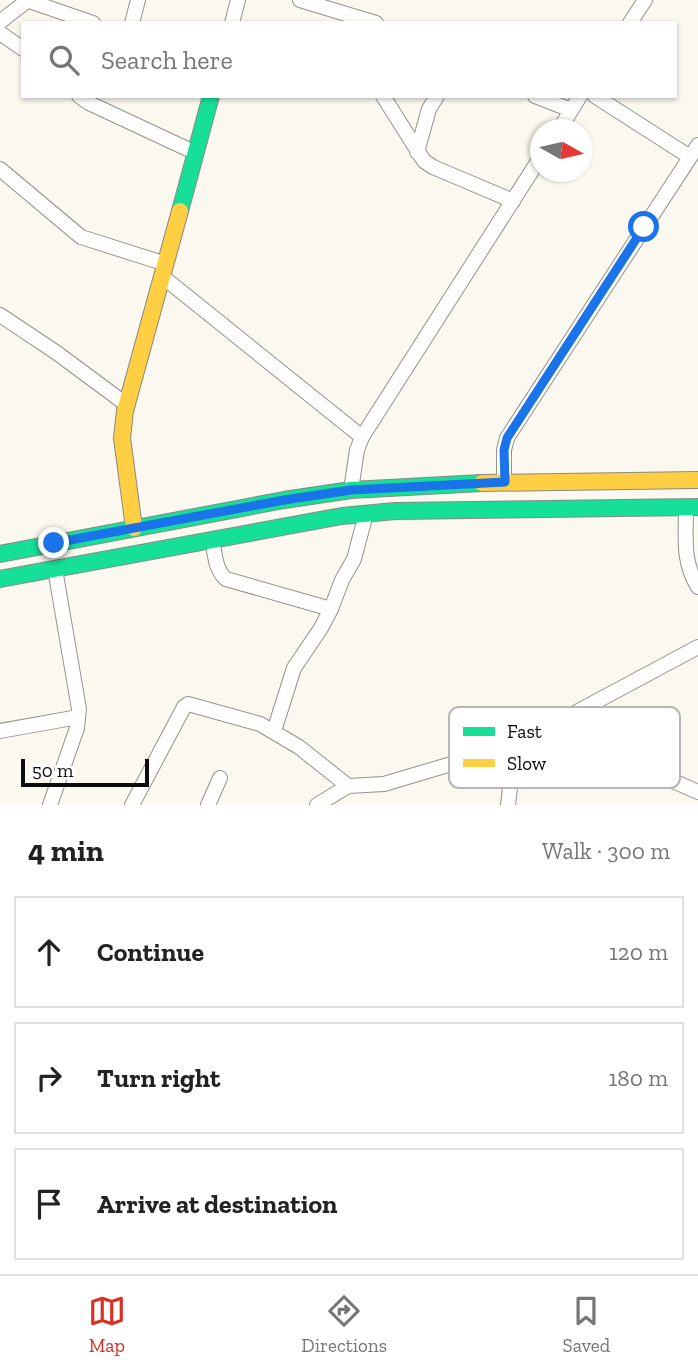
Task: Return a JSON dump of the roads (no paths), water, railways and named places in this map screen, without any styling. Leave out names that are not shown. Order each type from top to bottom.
[{"type":"main road","points":[[134,528],[122,438],[127,405],[210,98]]},
{"type":"main road","points":[[0,554],[284,500],[351,490],[505,482],[698,480]]},
{"type":"main road","points":[[0,579],[342,516],[396,511],[692,507]]},
{"type":"street","points":[[0,22],[28,0],[87,21]]},
{"type":"street","points":[[133,21],[138,0]]},
{"type":"street","points":[[233,21],[238,0]]},
{"type":"street","points":[[300,0],[349,19]]},
{"type":"street","points":[[631,21],[645,0]]},
{"type":"street","points":[[0,33],[21,48]]},
{"type":"street","points":[[82,98],[196,153]]},
{"type":"street","points":[[384,98],[418,152],[433,167],[513,201]]},
{"type":"street","points":[[418,152],[429,109],[436,98]]},
{"type":"street","points":[[540,98],[571,110]]},
{"type":"street","points":[[566,119],[579,98]]},
{"type":"street","points":[[505,482],[504,450],[507,438],[694,151],[598,98]]},
{"type":"street","points":[[0,169],[81,237],[164,270],[362,437]]},
{"type":"street","points":[[351,490],[357,450],[362,437],[530,175]]},
{"type":"street","points":[[0,316],[57,353],[127,405]]},
{"type":"street","points":[[692,507],[685,556],[698,587]]},
{"type":"street","points":[[274,732],[294,668],[321,628],[354,559],[366,514]]},
{"type":"street","points":[[212,540],[218,567],[226,579],[331,608]]},
{"type":"street","points":[[50,805],[77,728],[78,717],[78,698],[55,569]]},
{"type":"street","points":[[585,707],[698,647]]},
{"type":"street","points":[[132,805],[184,706],[188,704],[260,724],[299,747],[348,786]]},
{"type":"street","points":[[0,731],[78,717]]},
{"type":"street","points":[[317,805],[348,786],[384,784],[449,765]]},
{"type":"street","points":[[208,805],[220,778]]},
{"type":"street","points":[[680,784],[698,792]]}]
